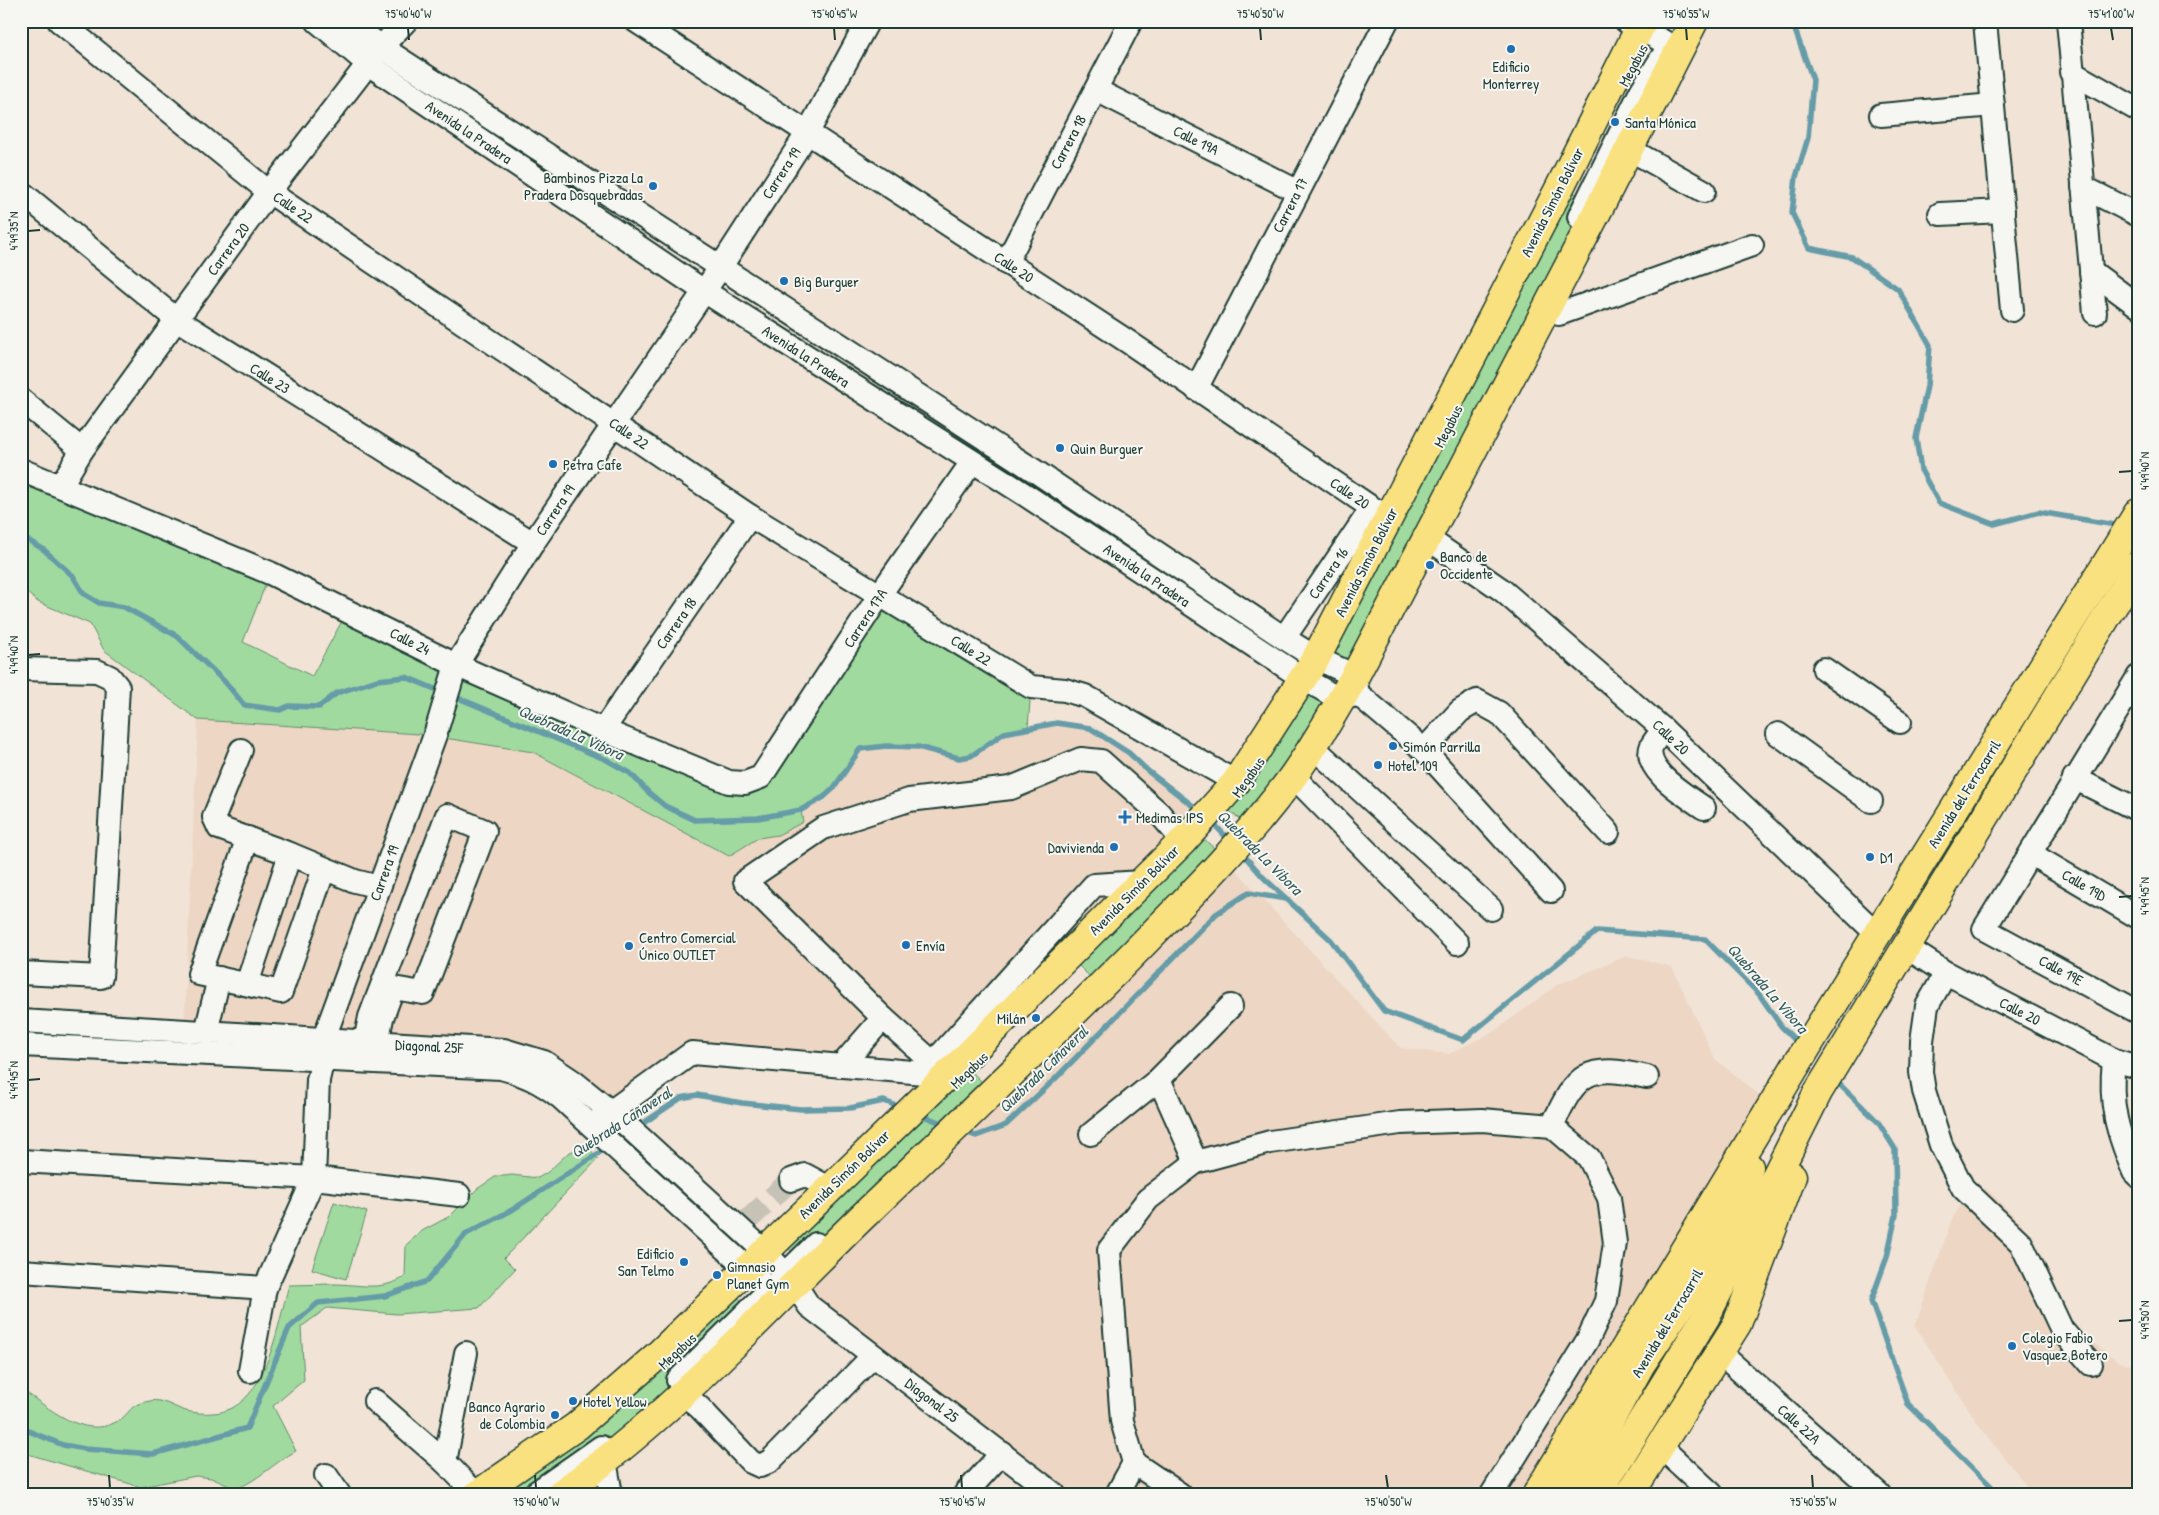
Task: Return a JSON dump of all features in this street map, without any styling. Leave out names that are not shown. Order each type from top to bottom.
[{"type":"main road","name":"Avenida Simón Bolívar","points":[[477,1494],[526,1463],[590,1415],[659,1354],[771,1275],[909,1141],[945,1093],[1142,882],[1205,844],[1247,826],[1293,776],[1313,747],[1380,513],[1560,187],[1643,25]]},
{"type":"main road","name":"Avenida Simón Bolívar","points":[[560,1494],[639,1434],[684,1394],[771,1275],[829,1188],[909,1141],[945,1093],[1100,987],[1205,844],[1222,805],[1236,782],[1332,680],[1427,538],[1629,149],[1682,30]]},
{"type":"main road","name":"Avenida del Ferrocarril","points":[[1569,1494],[1641,1364],[1684,1300],[1740,1194],[1764,1118],[2138,513]]},
{"type":"main road","name":"Avenida del Ferrocarril","points":[[1596,1494],[1705,1318],[1818,1092],[2134,577]]},
{"type":"main road","points":[[1537,1494],[1764,1118]]},
{"type":"main road","points":[[1630,1494],[1720,1354],[1737,1324],[1792,1175],[1797,1133]]},
{"type":"street","name":"Calle 22","points":[[59,21],[270,192],[615,422],[750,516],[881,593],[1031,687],[1065,690],[1086,696],[1236,782]]},
{"type":"street","name":"Avenida la Pradera","points":[[317,21],[720,268],[1029,467],[1284,638],[1332,680]]},
{"type":"street","name":"Avenida la Pradera","points":[[349,21],[375,55],[704,290],[972,462],[1332,680]]},
{"type":"street","name":"Carrera 20","points":[[61,485],[82,450],[270,192],[375,55],[406,21]]},
{"type":"street","name":"Calle 20","points":[[636,21],[1127,341],[1380,513]]},
{"type":"street","name":"Carrera 19","points":[[314,1178],[322,1059],[379,887],[440,719],[453,675],[532,543],[720,268],[808,132],[868,21]]},
{"type":"street","name":"Carrera 18","points":[[1006,263],[1130,21]]},
{"type":"street","name":"Carrera 17","points":[[1196,389],[1297,191],[1387,21]]},
{"type":"street","points":[[1986,21],[2012,310]]},
{"type":"street","points":[[2068,21],[2071,72],[2094,312]]},
{"type":"street","points":[[1643,25],[1682,30]]},
{"type":"street","name":"Megabus","points":[[1222,805],[1332,680],[1643,25]]},
{"type":"street","name":"Megabus","points":[[1247,826],[1332,680],[1588,199],[1641,90],[1682,30]]},
{"type":"street","points":[[2071,72],[2138,110]]},
{"type":"street","name":"Calle 19A","points":[[1096,90],[1297,191]]},
{"type":"street","points":[[1881,115],[1993,105]]},
{"type":"street","points":[[1629,149],[1704,191]]},
{"type":"street","points":[[2083,187],[2138,215]]},
{"type":"street","name":"Calle 23","points":[[21,192],[176,319],[532,543]]},
{"type":"street","points":[[1940,214],[2002,210]]},
{"type":"street","points":[[1547,306],[1559,314],[1752,245]]},
{"type":"street","points":[[2091,271],[2138,306]]},
{"type":"street","points":[[21,400],[82,450]]},
{"type":"street","name":"Carrera 17A","points":[[761,777],[881,593],[972,462]]},
{"type":"street","name":"Calle 24","points":[[21,470],[270,573],[453,675],[603,730],[730,782],[746,783],[761,777]]},
{"type":"street","name":"Carrera 16","points":[[1284,638],[1380,513]]},
{"type":"street","name":"Carrera 18","points":[[603,730],[750,516]]},
{"type":"street","name":"Calle 20","points":[[1427,538],[1502,590],[1664,729],[1877,934]]},
{"type":"street","points":[[21,669],[97,671],[110,677],[118,687],[101,977],[21,973]]},
{"type":"street","points":[[1824,669],[1900,722]]},
{"type":"street","points":[[2031,854],[2074,778],[2138,676]]},
{"type":"street","points":[[1332,680],[1424,750],[1551,891]]},
{"type":"street","points":[[1424,750],[1460,711],[1477,701],[1499,713],[1608,832]]},
{"type":"street","points":[[1664,729],[1651,746],[1651,760],[1666,781],[1704,808]]},
{"type":"street","points":[[1778,734],[1871,801]]},
{"type":"street","points":[[1313,747],[1491,909]]},
{"type":"street","points":[[241,750],[214,817],[219,828],[290,854],[355,881],[379,887]]},
{"type":"street","points":[[945,1093],[883,1018],[745,881],[823,828],[909,800],[1011,788],[1081,759],[1101,761],[1158,813],[1205,844]]},
{"type":"street","points":[[1293,776],[1457,943]]},
{"type":"street","points":[[2074,778],[2138,810]]},
{"type":"street","points":[[447,816],[485,831],[423,993],[393,988],[371,1042],[370,1017],[447,816]]},
{"type":"street","points":[[248,838],[199,974],[281,992],[324,869]]},
{"type":"street","points":[[246,984],[290,854]]},
{"type":"street","name":"Calle 19D","points":[[2031,854],[2138,917]]},
{"type":"street","name":"Calle 19E","points":[[2031,854],[1984,929],[2138,1012]]},
{"type":"street","name":"Calle 20","points":[[1906,947],[1946,973],[2114,1060],[2138,1067]]},
{"type":"street","points":[[1946,973],[1927,1006],[1922,1041],[1921,1072],[1924,1092],[1941,1145],[1963,1188],[2021,1243],[2062,1330],[2091,1364]]},
{"type":"street","points":[[206,1032],[219,978]]},
{"type":"street","points":[[1091,1134],[1159,1079],[1231,1006]]},
{"type":"street","points":[[841,1066],[883,1018]]},
{"type":"street","name":"Diagonal 25F","points":[[21,1021],[206,1032],[322,1059],[371,1042],[504,1050],[523,1054],[544,1062],[560,1072],[616,1116],[744,1223],[771,1275]]},
{"type":"street","name":"Diagonal 25F","points":[[21,1045],[501,1068],[516,1072],[532,1077],[547,1087],[628,1159],[771,1275]]},
{"type":"street","points":[[598,1131],[692,1053],[841,1066],[945,1093]]},
{"type":"street","points":[[2114,1060],[2111,1090],[2118,1136],[2136,1172]]},
{"type":"street","points":[[1552,1126],[1568,1091],[1589,1073],[1619,1070],[1647,1077]]},
{"type":"street","points":[[1159,1079],[1196,1162]]},
{"type":"street","points":[[1180,1494],[1134,1463],[1122,1421],[1109,1250],[1148,1199],[1196,1162],[1270,1142],[1400,1123],[1482,1120],[1552,1126],[1590,1158],[1609,1198],[1615,1244],[1606,1301],[1587,1341],[1492,1494]]},
{"type":"street","points":[[21,1161],[314,1178],[459,1195]]},
{"type":"street","points":[[791,1180],[805,1175],[829,1188]]},
{"type":"street","points":[[250,1370],[265,1288],[314,1178]]},
{"type":"street","points":[[21,1271],[265,1288]]},
{"type":"street","name":"Megabus","points":[[498,1494],[532,1471],[616,1406],[771,1275]]},
{"type":"street","name":"Megabus","points":[[534,1494],[595,1452],[631,1423],[683,1375],[771,1275]]},
{"type":"street","name":"Diagonal 25","points":[[771,1275],[873,1356],[1054,1494]]},
{"type":"street","points":[[445,1462],[466,1353]]},
{"type":"street","name":"Calle 22A","points":[[1720,1354],[1878,1494]]},
{"type":"street","points":[[684,1394],[700,1408],[751,1462],[760,1466],[770,1461],[873,1356]]},
{"type":"street","points":[[375,1402],[445,1462],[477,1494]]},
{"type":"street","points":[[1661,1447],[1712,1494]]},
{"type":"street","points":[[965,1494],[1002,1453]]},
{"type":"street","points":[[605,1461],[612,1494]]},
{"type":"street","points":[[1117,1494],[1134,1463]]},
{"type":"street","points":[[326,1475],[339,1494]]},
{"type":"shaded area","name":"Centro Comercial Único OUTLET","points":[[198,720],[419,734],[533,752],[729,856],[758,838],[778,835],[804,819],[801,810],[824,797],[860,749],[886,746],[918,747],[959,758],[991,744],[1004,733],[1057,723],[1090,728],[1129,753],[1149,772],[1205,816],[947,1075],[883,1019],[841,1066],[692,1053],[611,1112],[574,1082],[184,1030]]},
{"type":"shaded area","points":[[1226,859],[1400,1048],[1449,1054],[1495,1031],[1557,985],[1627,956],[1672,967],[1715,1059],[1772,1105],[1537,1494],[1054,1494],[794,1283]]},
{"type":"shaded area","name":"Colegio Fabio Vasquez Botero","points":[[1986,1188],[2021,1223],[2076,1329],[2119,1362],[2138,1366],[2138,1494],[2032,1493],[1981,1428],[1915,1326],[1952,1219],[1965,1199]]},
{"type":"green space","points":[[1570,191],[1588,199],[1345,671],[1325,663]]},
{"type":"green space","points":[[21,470],[270,573],[243,642],[312,676],[348,610],[745,783],[881,593],[1031,687],[1028,728],[1004,733],[971,756],[959,758],[918,747],[886,746],[860,749],[834,788],[824,797],[801,810],[803,822],[778,835],[758,838],[729,856],[533,752],[419,734],[198,720],[104,650],[90,624],[38,602],[21,588]]},
{"type":"green space","points":[[1312,684],[1332,695],[1264,796],[1243,822],[1226,808]]},
{"type":"green space","points":[[1202,837],[1217,851],[1091,978],[1078,965]]},
{"type":"green space","points":[[969,1069],[983,1083],[800,1259],[787,1247]]},
{"type":"green space","points":[[582,1147],[590,1149],[598,1159],[504,1258],[515,1269],[479,1308],[397,1314],[327,1308],[301,1327],[304,1380],[273,1406],[296,1451],[244,1486],[236,1489],[211,1478],[196,1476],[141,1487],[21,1452],[21,1389],[66,1419],[91,1427],[104,1426],[116,1422],[133,1407],[154,1400],[186,1411],[200,1413],[213,1413],[231,1409],[246,1398],[266,1364],[274,1343],[289,1285],[378,1286],[396,1282],[405,1277],[406,1245],[422,1231],[450,1216],[477,1189],[495,1177],[512,1175],[538,1178],[548,1172],[568,1153]]},
{"type":"green space","points":[[334,1202],[367,1212],[346,1279],[312,1269]]},
{"type":"green space","points":[[736,1295],[749,1309],[683,1375],[631,1423],[595,1452],[534,1494],[498,1494]]},
{"type":"waterway","points":[[1795,21],[1795,30],[1813,80],[1808,138],[1796,177],[1792,213],[1809,248],[1852,257],[1898,289],[1930,345],[1927,386],[1916,438],[1921,470],[1939,503],[1994,524],[2039,512],[2121,526]]},
{"type":"waterway","name":"Quebrada La Vibora","points":[[21,536],[43,549],[73,576],[84,594],[99,603],[124,607],[177,636],[227,684],[244,705],[280,710],[289,706],[319,707],[337,693],[377,680],[406,677],[442,692]]},
{"type":"waterway","name":"Quebrada La Vibora","points":[[451,695],[607,760],[630,773],[665,806],[695,820],[758,818],[801,810],[824,797],[834,788],[860,749],[886,746],[918,747],[959,758],[971,756],[1004,733],[1057,723],[1090,728],[1129,753],[1149,772],[1201,812]]},
{"type":"waterway","name":"Quebrada La Vibora","points":[[1212,822],[1231,842]]},
{"type":"waterway","name":"Quebrada La Vibora","points":[[1241,852],[1264,878],[1331,940],[1384,1011],[1463,1040],[1597,931],[1705,939],[1759,994],[1781,1026],[1800,1045]]},
{"type":"waterway","name":"Quebrada Cañaveral","points":[[962,1131],[976,1136],[1006,1125],[1055,1079],[1216,914],[1248,893],[1286,899]]},
{"type":"waterway","name":"Quebrada La Vibora","points":[[1835,1080],[1878,1122],[1895,1149],[1896,1215],[1887,1257],[1871,1301],[1908,1404],[1999,1494]]},
{"type":"waterway","name":"Quebrada Cañaveral","points":[[636,1128],[681,1098],[697,1095],[742,1103],[801,1109],[850,1108],[884,1101],[902,1108]]},
{"type":"waterway","name":"Quebrada Cañaveral","points":[[918,1114],[947,1125]]},
{"type":"waterway","name":"Quebrada Cañaveral","points":[[21,1428],[63,1445],[85,1449],[153,1454],[247,1428],[289,1328],[318,1303],[385,1296],[427,1281],[466,1234],[512,1210],[608,1147]]},
{"type":"tunnel","points":[[748,1220],[791,1180]]},
{"type":"place","name":"Edificio Monterrey","points":[[1511,49]]},
{"type":"place","name":"Santa Mónica","points":[[1615,122]]},
{"type":"place","name":"Bambinos Pizza La Pradera Dosquebradas","points":[[653,186]]},
{"type":"place","name":"Big Burguer","points":[[784,281]]},
{"type":"place","name":"Quin Burguer","points":[[1060,448]]},
{"type":"place","name":"Petra Cafe","points":[[553,464]]},
{"type":"place","name":"Banco de Occidente","points":[[1430,565]]},
{"type":"place","name":"Simón Parrilla","points":[[1393,746]]},
{"type":"place","name":"Hotel 109","points":[[1378,765]]},
{"type":"place","name":"Medimas IPS","points":[[1125,817]]},
{"type":"place","name":"Davivienda","points":[[1114,847]]},
{"type":"place","name":"D1","points":[[1870,857]]},
{"type":"place","name":"Envía","points":[[906,945]]},
{"type":"place","name":"Centro Comercial Único OUTLET","points":[[629,946]]},
{"type":"place","name":"Milán","points":[[1036,1018]]},
{"type":"place","name":"Edificio San Telmo","points":[[684,1262]]},
{"type":"place","name":"Gimnasio Planet Gym","points":[[717,1275]]},
{"type":"place","name":"Colegio Fabio Vasquez Botero","points":[[2012,1346]]},
{"type":"place","name":"Hotel Yellow","points":[[573,1401]]},
{"type":"place","name":"Banco Agrario de Colombia","points":[[555,1415]]}]
